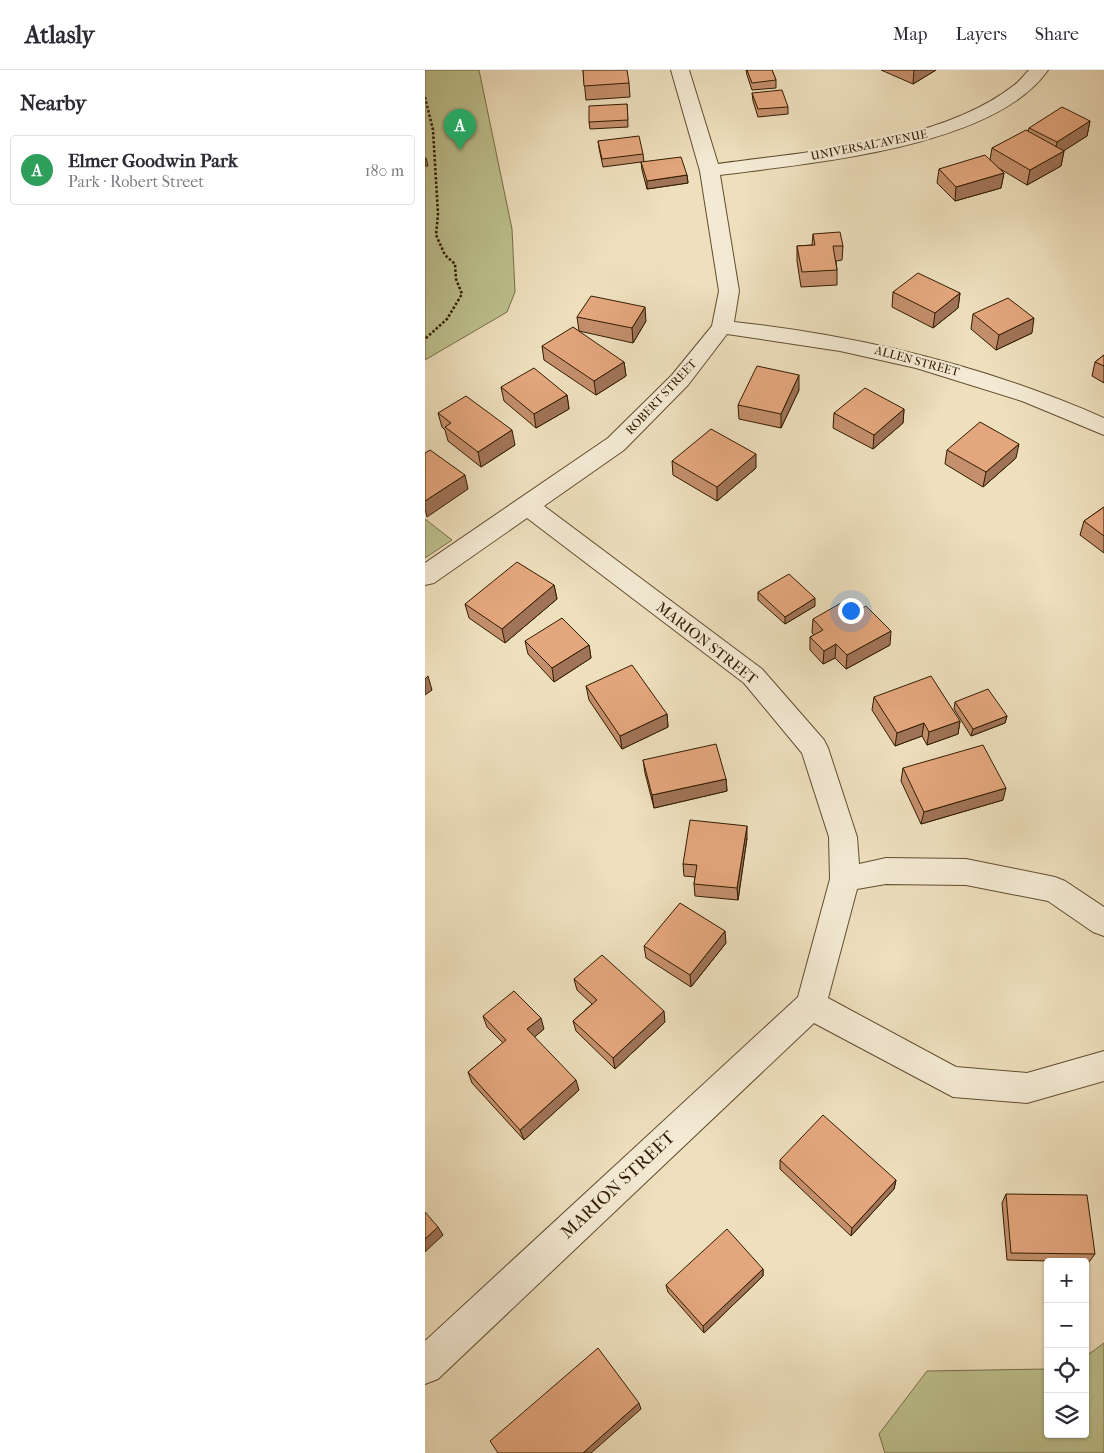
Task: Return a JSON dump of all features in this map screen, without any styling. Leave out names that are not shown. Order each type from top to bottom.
[{"type":"street","name":"ROBERT STREET","points":[[425,576],[616,444],[680,380],[722,327],[729,291],[710,171],[680,70]]},
{"type":"street","name":"UNIVERSAL AVENUE","points":[[710,171],[851,151],[929,134],[980,114],[1020,90],[1039,70]]},
{"type":"street","name":"ALLEN STREET","points":[[722,327],[801,336],[878,350],[955,370],[1031,396],[1104,426]]},
{"type":"street","name":"MARION STREET","points":[[425,1366],[811,1004],[845,879],[843,837],[814,748],[753,676],[528,506]]},
{"type":"street","points":[[845,879],[886,871],[966,872],[1055,890],[1104,923]]},
{"type":"street","points":[[811,1004],[953,1082],[1027,1088],[1104,1066]]},
{"type":"path","points":[[425,97],[433,130],[438,214],[436,235],[445,255],[455,264],[456,279],[462,294],[456,307],[438,331],[425,339]]},
{"type":"green space","points":[[425,70],[479,70],[512,229],[515,292],[507,312],[425,360]]},
{"type":"green space","points":[[425,519],[452,540],[425,558]]},
{"type":"green space","points":[[1104,1343],[1104,1453],[885,1453],[879,1434],[927,1371],[1044,1369],[1044,1438],[1089,1438],[1089,1354]]},
{"type":"building","points":[[583,70],[627,70],[629,83],[584,86]]},
{"type":"building","points":[[747,70],[772,70],[776,80],[752,83]]},
{"type":"building","points":[[782,90],[788,107],[758,109],[752,93]]},
{"type":"building","points":[[627,104],[628,120],[589,122],[589,106]]},
{"type":"building","points":[[1062,107],[1090,121],[1057,142],[1029,128]]},
{"type":"building","points":[[1026,130],[1064,151],[1030,170],[992,148]]},
{"type":"building","points":[[639,136],[643,154],[602,159],[598,141]]},
{"type":"building","points":[[985,155],[1004,173],[956,187],[939,169]]},
{"type":"building","points":[[681,157],[687,175],[647,181],[641,162]]},
{"type":"building","points":[[840,232],[843,246],[833,246],[837,270],[802,272],[797,246],[815,245],[813,234]]},
{"type":"building","points":[[918,273],[960,293],[935,313],[893,292]]},
{"type":"building","points":[[591,296],[645,307],[632,328],[577,317]]},
{"type":"building","points":[[1008,298],[1034,318],[999,335],[973,314]]},
{"type":"building","points":[[573,327],[624,362],[594,381],[542,346]]},
{"type":"building","points":[[1104,355],[1104,366],[1095,362]]},
{"type":"building","points":[[757,366],[799,375],[781,414],[738,405]]},
{"type":"building","points":[[534,368],[567,395],[534,414],[501,387]]},
{"type":"building","points":[[865,388],[904,409],[874,435],[834,413]]},
{"type":"building","points":[[466,396],[512,430],[478,452],[445,427],[451,423],[438,413]]},
{"type":"building","points":[[980,422],[1019,444],[986,472],[947,450]]},
{"type":"building","points":[[711,429],[756,454],[717,487],[672,461]]},
{"type":"building","points":[[430,450],[465,475],[425,501],[425,453]]},
{"type":"building","points":[[1104,507],[1104,536],[1084,521]]},
{"type":"building","points":[[517,562],[554,585],[502,629],[465,604]]},
{"type":"building","points":[[789,574],[815,598],[785,617],[758,592]]},
{"type":"building","points":[[841,603],[852,614],[866,606],[891,631],[847,655],[836,644],[824,651],[810,637],[823,630],[813,619]]},
{"type":"building","points":[[562,618],[589,645],[552,668],[525,641]]},
{"type":"building","points":[[632,665],[667,714],[620,736],[586,686]]},
{"type":"building","points":[[931,676],[960,721],[929,732],[924,723],[897,733],[874,697]]},
{"type":"building","points":[[988,689],[1007,716],[973,729],[955,702]]},
{"type":"building","points":[[716,744],[726,779],[652,795],[643,760]]},
{"type":"building","points":[[983,745],[1006,788],[924,812],[903,768]]},
{"type":"building","points":[[690,820],[747,826],[737,888],[694,884],[697,865],[683,864]]},
{"type":"building","points":[[680,903],[725,931],[690,975],[644,946]]},
{"type":"building","points":[[602,955],[664,1011],[613,1058],[573,1021],[597,1000],[574,979]]},
{"type":"building","points":[[514,991],[541,1018],[527,1029],[576,1080],[520,1130],[468,1072],[506,1040],[483,1016]]},
{"type":"building","points":[[823,1115],[896,1180],[852,1228],[780,1160]]},
{"type":"building","points":[[1006,1194],[1087,1195],[1095,1254],[1011,1253]]},
{"type":"building","points":[[425,1212],[438,1227],[425,1239]]},
{"type":"building","points":[[727,1229],[763,1269],[703,1326],[666,1285]]},
{"type":"building","points":[[598,1348],[639,1403],[583,1453],[498,1453],[490,1441]]},
{"type":"place","name":"Elmer Goodwin Park","points":[[460,150]]}]
